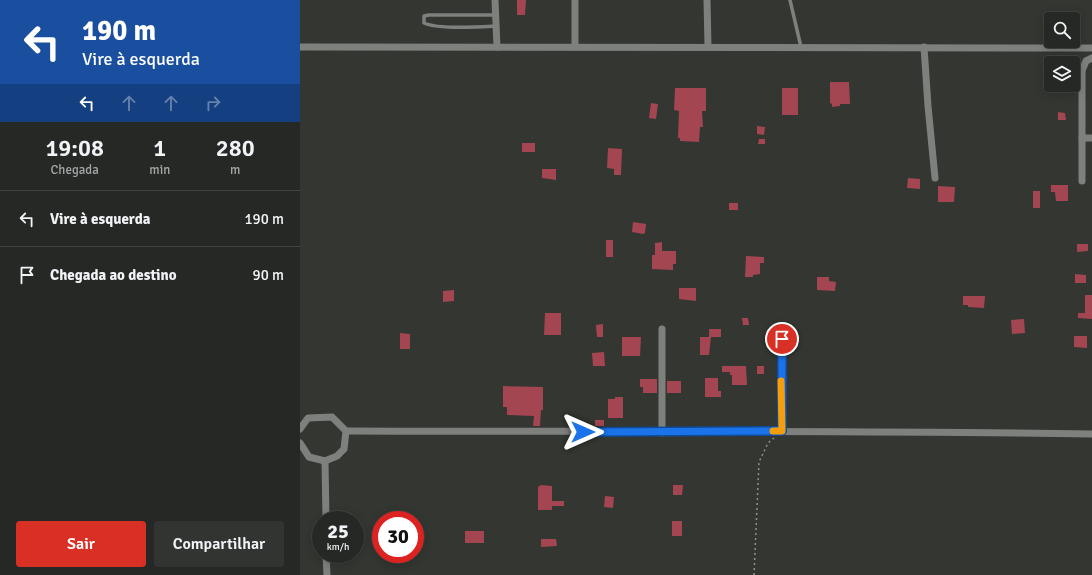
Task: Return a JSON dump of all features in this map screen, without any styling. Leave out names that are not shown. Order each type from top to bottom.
[{"type":"street","points":[[495,0],[497,47]]},
{"type":"street","points":[[575,47],[576,0]]},
{"type":"street","points":[[707,0],[708,47]]},
{"type":"street","points":[[300,47],[1092,48]]},
{"type":"street","points":[[924,47],[935,178]]},
{"type":"street","points":[[1082,180],[1082,71],[1086,62],[1092,58]]},
{"type":"street","points":[[1082,138],[1092,138]]},
{"type":"street","points":[[662,329],[662,433]]},
{"type":"street","points":[[780,338],[782,339],[783,344],[782,431]]},
{"type":"street","points":[[300,429],[308,418],[332,417],[346,432],[662,433],[782,431],[1092,434]]},
{"type":"street","points":[[300,444],[309,457],[325,461],[337,456],[344,449],[346,432]]},
{"type":"street","points":[[325,461],[326,511]]},
{"type":"street","points":[[326,563],[327,575]]},
{"type":"lane","points":[[790,0],[801,47]]},
{"type":"lane","points":[[496,15],[429,15],[424,16],[423,20],[424,23],[429,25],[457,27],[496,26]]},
{"type":"path","points":[[754,575],[759,462],[768,443],[782,431]]},
{"type":"building","points":[[517,0],[526,0],[525,15],[517,15]]},
{"type":"building","points":[[830,82],[849,82],[850,104],[840,104],[840,106],[832,107],[832,104],[830,103]]},
{"type":"building","points":[[675,88],[706,88],[706,111],[702,111],[703,127],[700,127],[699,142],[680,141],[680,138],[678,138],[679,111],[674,110]]},
{"type":"building","points":[[782,88],[798,88],[798,115],[782,115]]},
{"type":"building","points":[[651,103],[658,104],[656,119],[649,118]]},
{"type":"building","points":[[1058,112],[1065,113],[1066,120],[1058,120]]},
{"type":"building","points":[[757,126],[765,127],[764,135],[757,134]]},
{"type":"building","points":[[759,139],[765,139],[765,144],[758,144]]},
{"type":"building","points":[[522,143],[535,143],[535,152],[522,152]]},
{"type":"building","points":[[608,148],[622,149],[621,175],[614,175],[614,169],[607,168]]},
{"type":"building","points":[[542,169],[556,169],[556,180],[542,178]]},
{"type":"building","points":[[908,178],[920,179],[920,189],[907,188]]},
{"type":"building","points":[[1051,185],[1068,185],[1068,201],[1056,201],[1055,192],[1051,192]]},
{"type":"building","points":[[938,186],[955,187],[954,202],[938,202]]},
{"type":"building","points":[[1033,191],[1040,191],[1040,208],[1033,208]]},
{"type":"building","points":[[729,203],[738,203],[738,210],[729,210]]},
{"type":"building","points":[[633,222],[646,224],[645,233],[632,232]]},
{"type":"building","points":[[606,240],[613,240],[613,257],[606,257]]},
{"type":"building","points":[[662,242],[662,251],[676,251],[676,264],[673,264],[673,270],[652,269],[652,255],[655,255],[655,243]]},
{"type":"building","points":[[1077,244],[1088,244],[1088,251],[1077,252]]},
{"type":"building","points":[[746,256],[764,257],[764,263],[760,263],[760,274],[753,275],[753,277],[745,277]]},
{"type":"building","points":[[1075,274],[1086,275],[1086,283],[1075,283]]},
{"type":"building","points":[[817,277],[829,277],[829,281],[836,282],[835,291],[817,290]]},
{"type":"building","points":[[679,288],[696,288],[696,301],[679,299]]},
{"type":"building","points":[[454,290],[454,301],[443,302],[443,291]]},
{"type":"building","points":[[1085,295],[1092,295],[1092,319],[1078,318],[1078,313],[1085,313]]},
{"type":"building","points":[[963,296],[985,296],[984,308],[968,307],[968,305],[963,305]]},
{"type":"building","points":[[545,313],[561,313],[561,335],[544,335]]},
{"type":"building","points":[[742,318],[748,318],[749,325],[743,325]]},
{"type":"building","points":[[1024,319],[1025,333],[1012,334],[1011,320]]},
{"type":"building","points":[[603,324],[603,337],[597,337],[596,325]]},
{"type":"building","points":[[709,329],[721,329],[721,337],[709,337]]},
{"type":"building","points":[[400,333],[410,334],[410,349],[400,349]]},
{"type":"building","points":[[1074,336],[1087,336],[1087,348],[1074,347]]},
{"type":"building","points":[[622,337],[641,337],[640,356],[622,356]]},
{"type":"building","points":[[700,337],[711,337],[709,355],[700,355]]},
{"type":"building","points":[[604,352],[605,366],[593,366],[592,353]]},
{"type":"building","points":[[722,366],[746,366],[747,385],[732,385],[732,375],[730,375],[730,372],[722,372]]},
{"type":"building","points":[[757,366],[764,366],[764,374],[757,374]]},
{"type":"building","points":[[705,378],[718,378],[718,391],[721,391],[721,397],[705,397]]},
{"type":"building","points":[[640,379],[657,379],[657,393],[643,393],[643,387],[640,387]]},
{"type":"building","points":[[667,381],[681,381],[681,393],[667,393]]},
{"type":"building","points":[[503,386],[543,387],[543,410],[541,410],[540,426],[533,426],[534,416],[507,415],[507,407],[503,407]]},
{"type":"building","points":[[615,397],[623,397],[623,418],[608,418],[608,399],[615,399]]},
{"type":"building","points":[[595,420],[604,420],[604,426],[595,426]]},
{"type":"building","points":[[541,485],[552,486],[552,501],[564,501],[564,506],[552,506],[552,510],[538,510],[538,487]]},
{"type":"building","points":[[673,485],[683,485],[682,495],[673,495]]},
{"type":"building","points":[[605,496],[614,497],[613,508],[604,507]]},
{"type":"building","points":[[672,521],[682,521],[682,536],[672,536]]},
{"type":"building","points":[[465,531],[484,531],[484,543],[465,543]]},
{"type":"building","points":[[541,539],[556,539],[557,546],[541,547]]},
{"type":"slow traffic","points":[[773,431],[782,431],[781,381]]},
{"type":"route","points":[[583,432],[662,433],[782,431],[782,339]]}]
